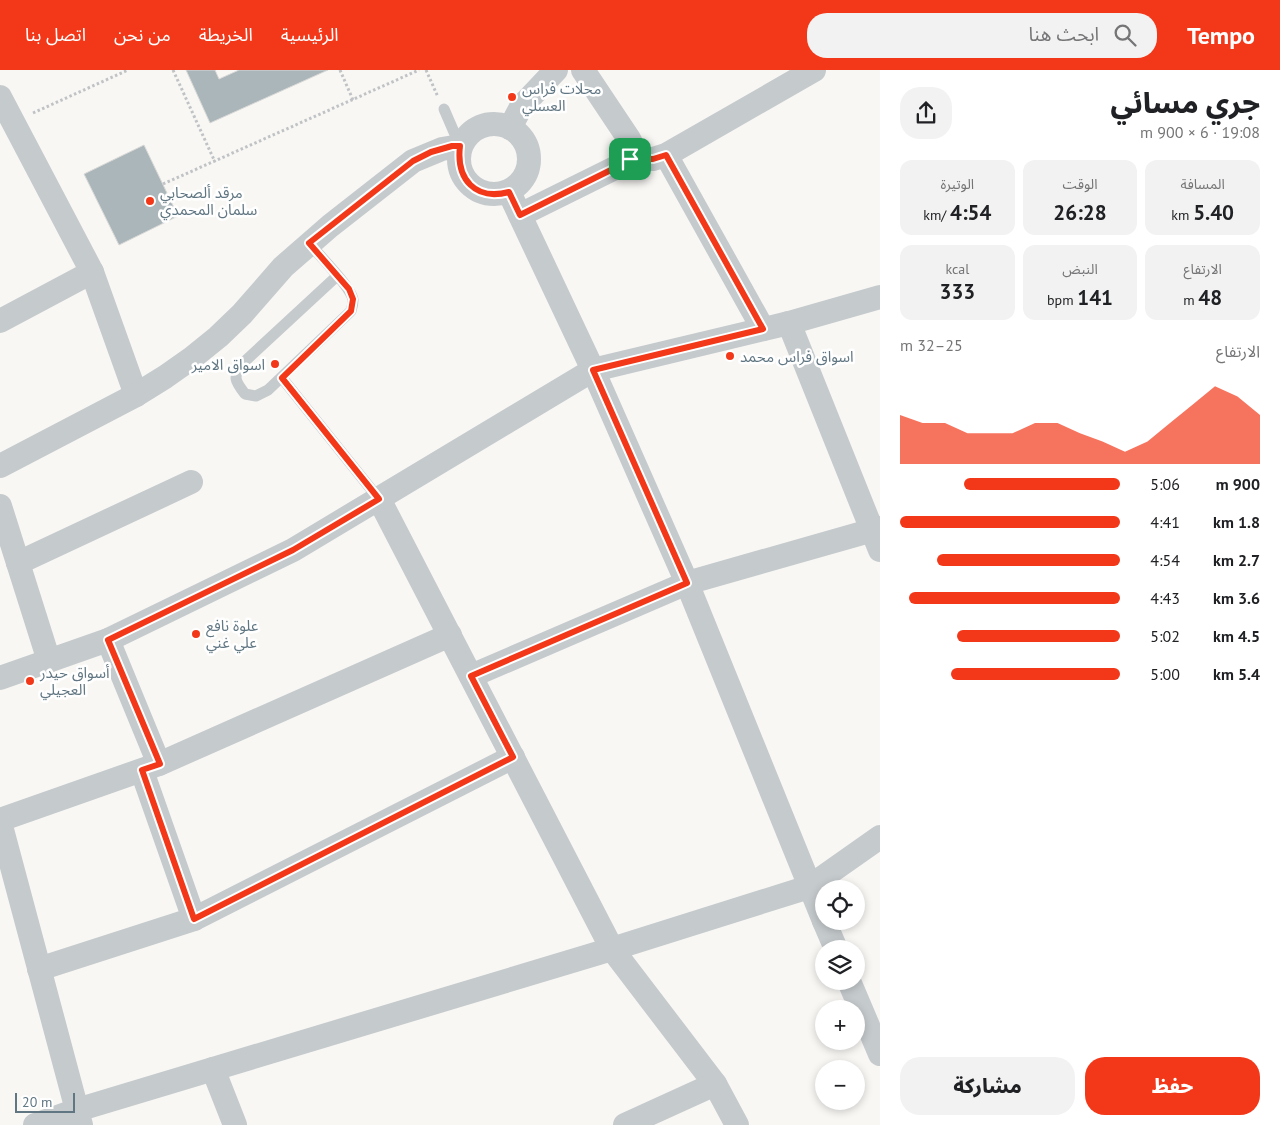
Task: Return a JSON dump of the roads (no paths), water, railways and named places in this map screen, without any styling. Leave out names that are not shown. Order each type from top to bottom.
[{"type":"street","points":[[510,128],[521,107],[556,70]]},
{"type":"street","points":[[520,215],[625,163],[634,152],[633,145],[583,70]]},
{"type":"street","points":[[630,159],[653,159],[666,155],[814,70]]},
{"type":"street","points":[[0,97],[8,121],[92,272],[136,394]]},
{"type":"street","points":[[499,125],[510,128],[518,133],[528,150],[530,160],[524,179],[509,192],[488,194],[478,191],[463,176],[460,166],[460,146],[468,136],[482,127],[499,125]]},
{"type":"street","points":[[0,466],[172,373],[218,337],[309,243],[413,161],[431,152],[452,146],[460,146]]},
{"type":"street","points":[[666,155],[763,329]]},
{"type":"street","points":[[509,192],[593,370],[687,583],[815,900]]},
{"type":"street","points":[[0,320],[92,272]]},
{"type":"street","points":[[0,678],[108,640],[293,550],[593,370],[789,323],[880,297]]},
{"type":"street","points":[[471,676],[687,583],[877,537],[789,323]]},
{"type":"street","points":[[18,563],[191,482]]},
{"type":"street","points":[[379,499],[612,949],[715,1084],[737,1125]]},
{"type":"street","points":[[0,506],[49,660]]},
{"type":"street","points":[[79,1117],[0,821],[151,768],[450,635]]},
{"type":"street","points":[[108,640],[151,768],[194,919]]},
{"type":"street","points":[[39,969],[194,919],[513,757]]},
{"type":"street","points":[[35,1125],[79,1117],[212,1069],[612,949],[809,886],[880,837]]},
{"type":"street","points":[[853,990],[880,1054]]},
{"type":"street","points":[[212,1069],[235,1125]]},
{"type":"street","points":[[625,1125],[715,1084]]},
{"type":"lane","points":[[444,109],[460,146]]},
{"type":"lane","points":[[309,243],[349,289],[353,299],[351,311],[268,390],[256,396],[245,394],[236,382],[236,372],[243,363],[337,276]]},
{"type":"lane","points":[[282,378],[379,499]]},
{"type":"place","name":"محلات فراس العسلي","points":[[512,97]]},
{"type":"place","name":"مرقد ألصحابي سلمان المحمدي","points":[[150,201]]},
{"type":"place","name":"اسواق فراس محمد","points":[[730,356]]},
{"type":"place","name":"اسواق الامير","points":[[275,364]]},
{"type":"place","name":"علوة نافع علي غني","points":[[196,634]]},
{"type":"place","name":"أسواق حيدر العجيلي","points":[[30,681]]}]
